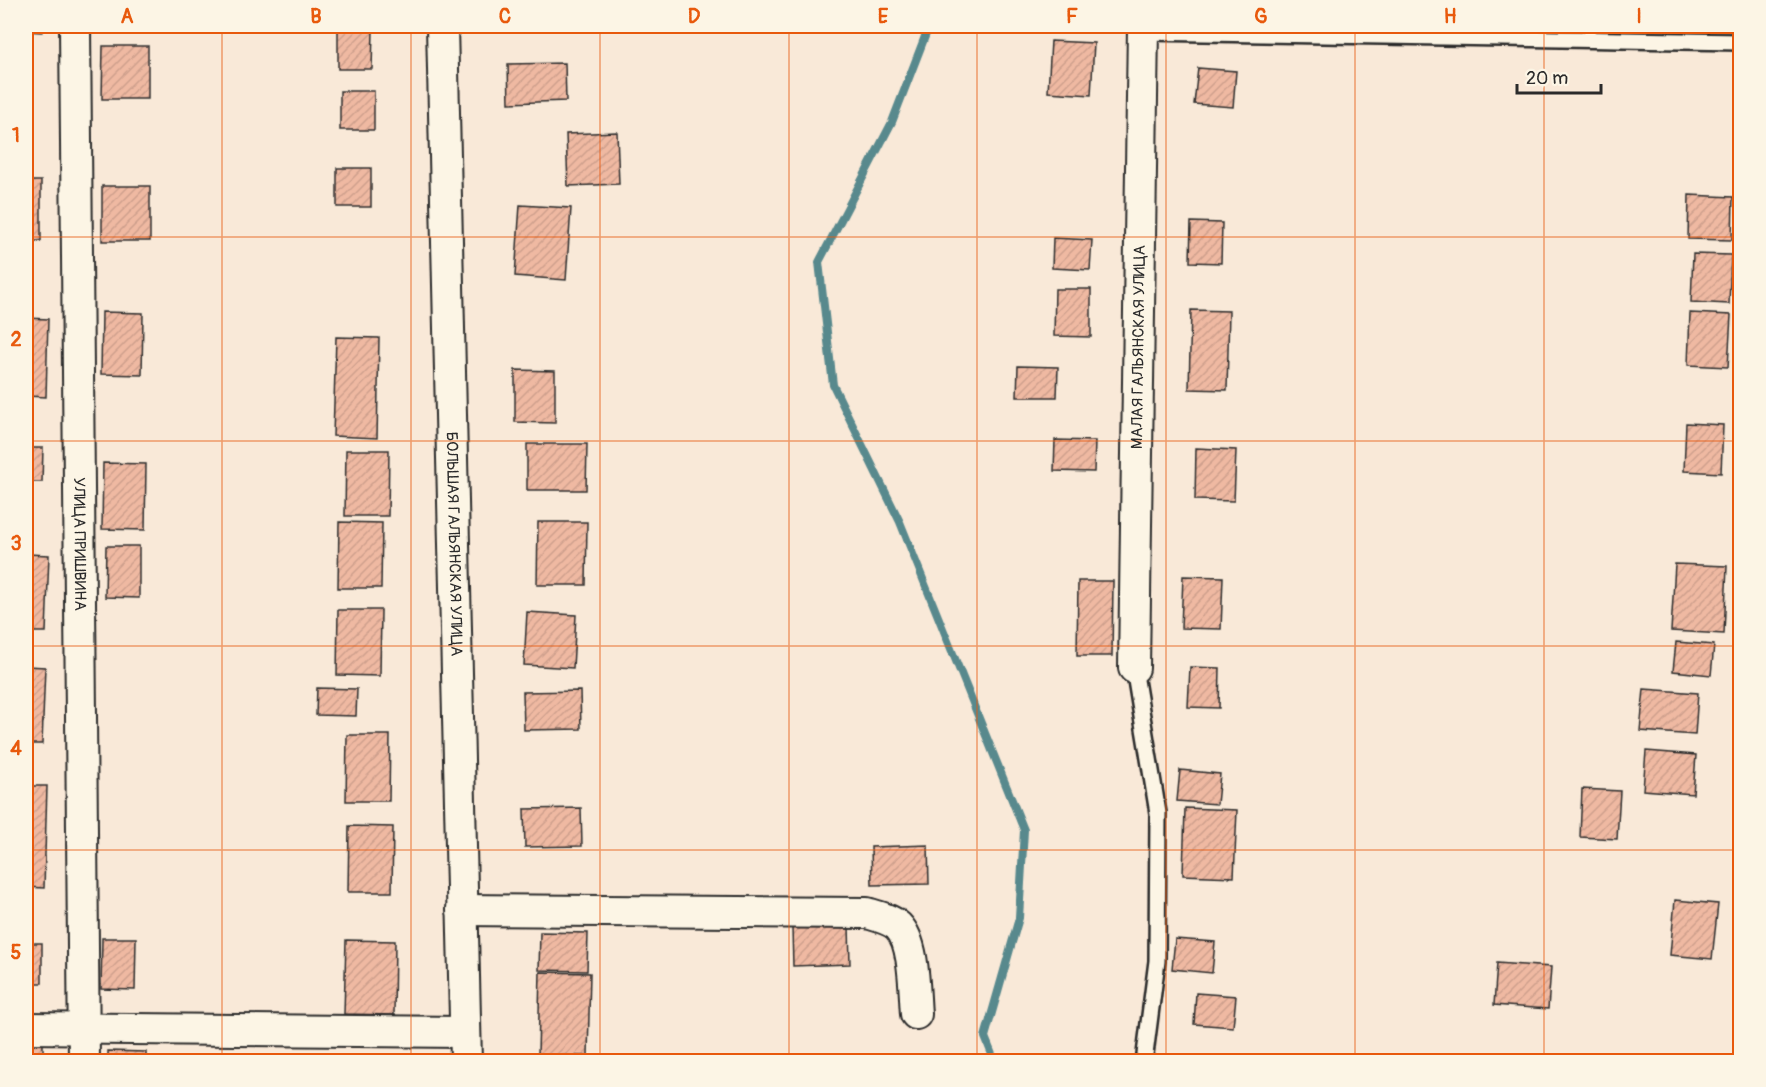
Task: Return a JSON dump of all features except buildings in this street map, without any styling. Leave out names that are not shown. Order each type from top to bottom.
[{"type":"street","name":"УЛИЦА ПРИШВИНА","points":[[75,26],[84,1062]]},
{"type":"street","name":"БОЛЬШАЯ ГАЛЬЯНСКАЯ УЛИЦА","points":[[442,26],[466,1062]]},
{"type":"street","name":"МАЛАЯ ГАЛЬЯНСКАЯ УЛИЦА","points":[[1134,668],[1142,29]]},
{"type":"street","points":[[462,910],[867,913],[885,919],[898,927],[906,940],[910,954],[916,1014]]},
{"type":"street","points":[[26,1028],[465,1032]]},
{"type":"lane","points":[[1142,29],[1740,42]]},
{"type":"lane","points":[[1134,668],[1158,813],[1157,961],[1144,1062]]},
{"type":"waterway","points":[[929,26],[892,122],[819,262],[833,385],[900,522],[1024,830],[1019,918],[985,1037],[995,1062]]}]
